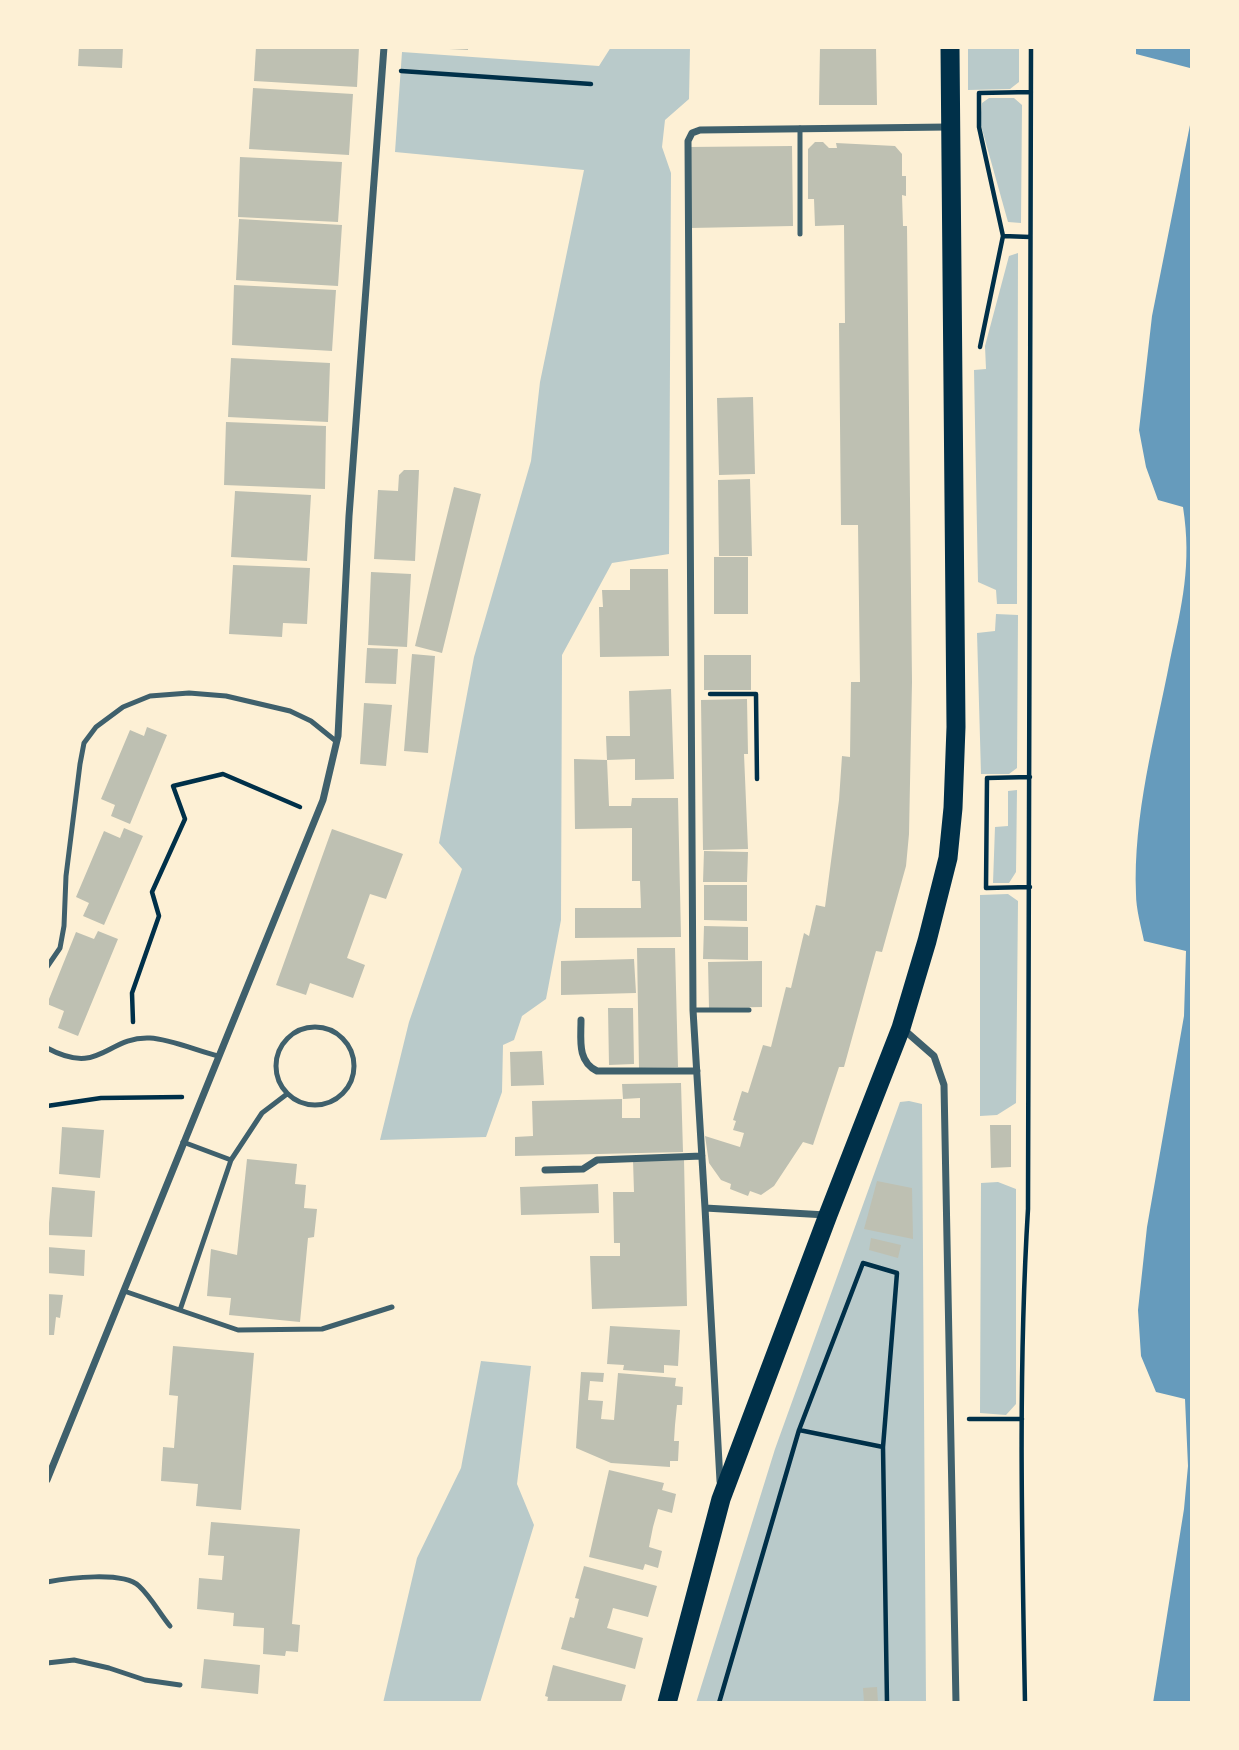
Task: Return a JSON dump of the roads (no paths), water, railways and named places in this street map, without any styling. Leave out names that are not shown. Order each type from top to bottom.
[{"type":"highway","points":[[667,1703],[721,1499],[901,1028],[948,858],[956,727],[950,47]]},
{"type":"street","points":[[47,1480],[323,800],[337,742],[349,516],[384,47]]},
{"type":"street","points":[[721,1499],[693,1010],[688,141],[692,132],[700,130],[952,127]]},
{"type":"street","points":[[581,1020],[582,1054],[585,1062],[597,1072],[697,1071]]},
{"type":"street","points":[[901,1028],[934,1056],[944,1085],[956,1703]]},
{"type":"street","points":[[545,1170],[583,1169],[597,1160],[702,1156]]},
{"type":"street","points":[[705,1209],[828,1215]]},
{"type":"lane","points":[[800,128],[800,234]]},
{"type":"lane","points":[[47,967],[60,948],[80,764],[84,743],[96,727],[123,707],[150,696],[189,692],[226,696],[290,712],[311,722],[337,742]]},
{"type":"lane","points":[[693,1010],[749,1010]]},
{"type":"lane","points":[[302,1028],[328,1028],[340,1034],[354,1056],[355,1069],[345,1092],[323,1105],[298,1102],[287,1094],[279,1083],[276,1070],[276,1057],[281,1045],[290,1035],[302,1028]]},
{"type":"lane","points":[[47,1048],[73,1059],[90,1058],[133,1040],[151,1038],[218,1056]]},
{"type":"lane","points":[[180,1310],[231,1160],[262,1113],[287,1094]]},
{"type":"lane","points":[[183,1142],[231,1160]]},
{"type":"lane","points":[[124,1291],[238,1330],[322,1329],[392,1307]]},
{"type":"lane","points":[[47,1582],[79,1577],[111,1578],[138,1584],[170,1626]]},
{"type":"lane","points":[[47,1663],[74,1660],[109,1668],[145,1681],[180,1685]]},
{"type":"water","points":[[1136,47],[1192,47],[1192,1703],[1153,1703],[1184,1509],[1188,1466],[1185,1399],[1156,1392],[1141,1356],[1138,1310],[1147,1227],[1184,1016],[1186,951],[1144,941],[1136,894],[1141,806],[1178,621],[1186,566],[1183,507],[1158,500],[1146,467],[1139,430],[1152,316],[1191,120],[1190,68],[1136,54]]}]
